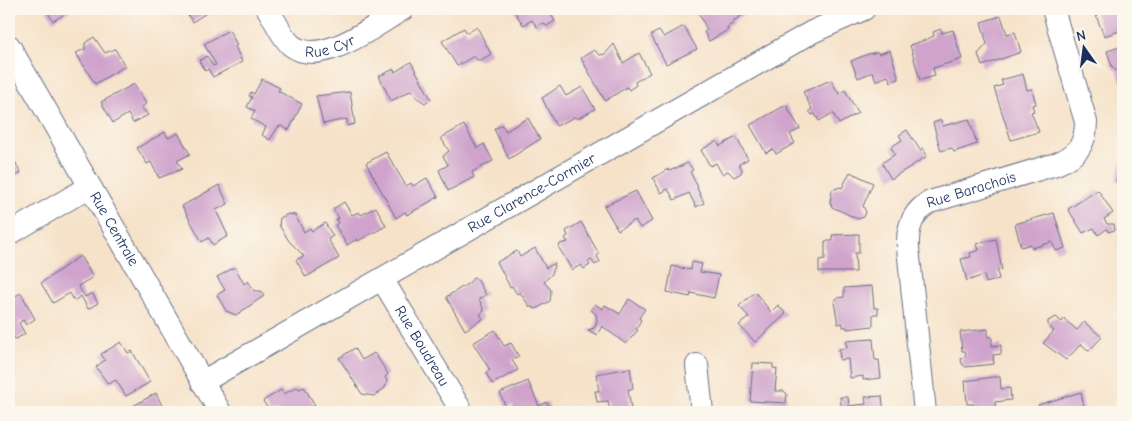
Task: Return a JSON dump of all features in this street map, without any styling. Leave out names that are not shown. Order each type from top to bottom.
[{"type":"street","name":"Rue Cyr","points":[[268,9],[289,43],[305,52],[319,53],[340,45],[403,9]]},
{"type":"street","name":"Rue Clarence-Cormier","points":[[202,382],[812,32],[864,9]]},
{"type":"street","name":"Rue Barachois","points":[[925,412],[908,248],[910,224],[916,213],[930,202],[1056,164],[1073,156],[1078,150],[1085,137],[1086,122],[1053,9]]},
{"type":"street","name":"Rue Centrale","points":[[9,46],[89,188],[220,412]]},
{"type":"street","points":[[9,234],[89,188]]},
{"type":"street","name":"Rue Boudreau","points":[[382,279],[462,412]]},
{"type":"street","points":[[697,365],[702,412]]},
{"type":"building","points":[[46,9],[73,9],[53,21]]},
{"type":"building","points":[[185,9],[213,9],[192,22]]},
{"type":"building","points":[[513,9],[553,9],[549,11],[555,21],[547,26],[542,23],[537,27],[532,20],[523,25]]},
{"type":"building","points":[[697,9],[748,9],[749,11],[733,21],[734,23],[727,27],[728,30],[709,41],[704,32],[707,30]]},
{"type":"building","points":[[1096,9],[1123,9],[1123,30],[1104,36],[1095,13],[1097,12]]},
{"type":"building","points":[[1001,16],[1007,34],[1015,32],[1021,52],[982,66],[978,54],[987,44],[981,22]]},
{"type":"building","points":[[684,26],[697,49],[666,64],[651,35],[659,31],[664,37]]},
{"type":"building","points":[[477,27],[491,54],[481,60],[477,60],[474,56],[457,66],[442,41],[464,28],[467,33]]},
{"type":"building","points":[[941,29],[942,33],[953,30],[962,59],[933,68],[935,76],[920,80],[910,45],[934,36],[933,32]]},
{"type":"building","points":[[229,30],[237,45],[235,46],[242,62],[213,77],[208,69],[205,71],[199,61],[207,56],[213,66],[216,65],[204,44]]},
{"type":"building","points":[[94,37],[105,53],[115,49],[125,66],[95,84],[76,53],[85,49],[85,43]]},
{"type":"building","points":[[614,44],[623,63],[639,53],[650,73],[635,82],[636,85],[629,90],[627,87],[605,101],[581,58],[594,50],[600,55],[605,54]]},
{"type":"building","points":[[1123,46],[1123,81],[1121,82],[1118,72],[1112,67],[1107,51]]},
{"type":"building","points":[[890,50],[899,79],[891,82],[888,76],[876,81],[873,72],[858,78],[851,61],[868,54],[878,52],[879,54]]},
{"type":"building","points":[[411,62],[431,99],[425,103],[416,97],[412,90],[391,101],[379,76],[394,69],[395,72]]},
{"type":"building","points":[[1023,74],[1027,90],[1032,89],[1036,104],[1032,105],[1034,111],[1031,112],[1039,132],[1011,140],[994,88],[1003,85],[1001,80]]},
{"type":"building","points":[[262,79],[280,88],[278,91],[302,104],[289,130],[281,126],[278,127],[270,140],[262,135],[266,127],[251,119],[255,111],[247,107],[252,97],[249,96],[251,92],[254,94]]},
{"type":"building","points":[[831,80],[839,94],[845,90],[858,113],[839,124],[833,113],[819,121],[815,114],[812,115],[809,111],[812,109],[803,92]]},
{"type":"building","points":[[134,84],[146,104],[141,107],[148,115],[133,123],[128,114],[113,123],[101,102]]},
{"type":"building","points":[[560,86],[566,96],[582,87],[595,109],[577,119],[575,117],[556,126],[542,98]]},
{"type":"building","points":[[350,92],[355,124],[347,126],[347,119],[323,124],[316,96]]},
{"type":"building","points":[[786,105],[800,129],[790,134],[795,143],[776,154],[773,149],[766,153],[750,125]]},
{"type":"building","points":[[528,118],[540,139],[509,159],[494,129],[502,125],[506,131]]},
{"type":"building","points":[[969,119],[977,144],[954,152],[952,148],[941,151],[933,123],[941,120],[943,126]]},
{"type":"building","points":[[464,125],[477,148],[484,144],[493,161],[472,172],[474,177],[448,191],[439,170],[448,165],[443,156],[449,151],[441,138]]},
{"type":"building","points":[[907,130],[920,150],[923,148],[927,156],[891,179],[882,163],[895,154],[891,147],[902,140],[899,135]]},
{"type":"building","points":[[165,132],[168,138],[178,133],[190,154],[177,161],[182,169],[159,178],[151,162],[147,164],[137,148]]},
{"type":"building","points":[[736,137],[748,159],[739,164],[742,170],[741,173],[734,177],[728,171],[722,174],[716,163],[710,166],[701,150],[717,141],[720,146]]},
{"type":"building","points":[[386,152],[406,186],[411,183],[413,186],[427,178],[438,197],[407,215],[405,212],[396,218],[366,163]]},
{"type":"building","points":[[12,156],[21,173],[9,180],[9,158]]},
{"type":"building","points":[[688,163],[693,170],[690,172],[704,203],[696,207],[689,193],[674,200],[668,189],[661,193],[653,178],[668,169],[669,171]]},
{"type":"building","points":[[1121,163],[1123,164],[1123,183],[1116,181]]},
{"type":"building","points":[[850,172],[873,183],[863,206],[866,212],[864,217],[858,219],[832,207],[830,202],[832,190],[842,188]]},
{"type":"building","points":[[219,185],[228,204],[216,210],[228,236],[213,245],[209,238],[202,242],[182,206]]},
{"type":"building","points":[[1098,190],[1113,213],[1104,219],[1107,224],[1114,224],[1115,230],[1108,232],[1107,229],[1098,235],[1094,228],[1083,233],[1068,209]]},
{"type":"building","points":[[636,191],[652,221],[640,228],[635,220],[618,230],[604,206]]},
{"type":"building","points":[[344,202],[352,215],[359,212],[361,215],[376,207],[386,226],[347,245],[335,225],[338,223],[336,219],[339,218],[333,209]]},
{"type":"building","points":[[1054,213],[1065,248],[1056,251],[1052,242],[1032,248],[1031,244],[1021,247],[1015,224]]},
{"type":"building","points":[[288,214],[295,215],[304,232],[310,228],[312,231],[325,223],[333,236],[328,239],[339,258],[306,277],[296,260],[304,256],[289,241],[279,225],[280,218]]},
{"type":"building","points":[[581,222],[599,254],[597,256],[600,262],[595,265],[591,260],[588,262],[590,265],[584,269],[581,265],[572,270],[559,248],[560,244],[568,242],[565,238],[568,236],[566,231]]},
{"type":"building","points":[[859,234],[859,253],[855,253],[856,272],[819,272],[819,260],[825,259],[825,241],[833,241],[832,235]]},
{"type":"building","points":[[996,239],[1002,270],[997,271],[999,279],[986,283],[984,275],[967,281],[961,259],[971,257],[970,253],[979,250],[977,244]]},
{"type":"building","points":[[535,248],[546,268],[555,263],[552,274],[544,282],[551,290],[550,301],[536,309],[529,306],[520,292],[517,294],[512,286],[510,287],[497,262],[517,251],[520,257]]},
{"type":"building","points":[[80,256],[93,277],[78,286],[85,297],[92,293],[98,303],[88,309],[81,296],[74,301],[70,293],[53,303],[41,283]]},
{"type":"building","points":[[692,262],[702,264],[700,272],[719,275],[714,298],[691,293],[690,297],[667,292],[672,266],[691,270]]},
{"type":"building","points":[[235,267],[244,284],[248,281],[254,291],[261,291],[264,296],[236,315],[226,311],[217,295],[225,290],[217,277]]},
{"type":"building","points":[[473,278],[477,279],[486,295],[479,299],[484,311],[480,314],[483,319],[465,330],[446,297],[469,283]]},
{"type":"building","points":[[872,286],[874,308],[878,308],[878,314],[873,314],[873,326],[847,329],[847,327],[843,327],[843,323],[838,324],[834,302],[837,298],[844,297],[844,288]]},
{"type":"building","points":[[755,292],[771,312],[778,305],[786,314],[755,342],[739,325],[749,317],[739,306]]},
{"type":"building","points":[[21,293],[35,319],[26,325],[23,320],[19,323],[25,334],[16,339],[12,337],[9,339],[9,299]]},
{"type":"building","points":[[629,299],[645,309],[639,318],[641,320],[636,329],[638,330],[626,344],[602,326],[597,335],[588,330],[594,328],[597,321],[596,314],[591,310],[595,304],[603,309],[605,305],[620,314]]},
{"type":"building","points":[[1056,317],[1062,322],[1064,319],[1077,330],[1084,322],[1102,337],[1089,351],[1081,344],[1066,360],[1043,343],[1054,331],[1048,326],[1048,321]]},
{"type":"building","points":[[988,329],[988,337],[992,337],[992,346],[1001,345],[1001,354],[993,355],[994,364],[966,367],[962,364],[961,359],[966,355],[965,351],[962,351],[960,332]]},
{"type":"building","points":[[495,330],[504,346],[511,343],[519,357],[512,360],[518,370],[492,384],[486,373],[490,370],[473,343]]},
{"type":"building","points":[[873,339],[875,360],[879,360],[881,378],[863,380],[863,376],[850,378],[848,359],[840,360],[839,349],[847,348],[846,341]]},
{"type":"building","points":[[121,342],[128,353],[132,351],[150,382],[126,396],[116,380],[108,384],[96,367],[105,360],[101,354]]},
{"type":"building","points":[[355,348],[362,360],[374,353],[388,374],[385,377],[387,381],[385,388],[374,396],[362,394],[339,358]]},
{"type":"building","points":[[753,363],[773,364],[773,368],[777,369],[775,391],[784,391],[787,394],[786,403],[750,401]]},
{"type":"building","points":[[630,368],[633,388],[628,390],[631,409],[610,412],[608,401],[597,402],[595,391],[599,391],[596,374]]},
{"type":"building","points":[[1000,377],[1001,389],[1010,388],[1011,400],[995,402],[996,412],[974,412],[973,404],[967,404],[965,381]]},
{"type":"building","points":[[528,381],[539,406],[547,402],[551,412],[512,412],[515,411],[513,405],[507,408],[500,393]]},
{"type":"building","points":[[297,387],[299,389],[304,387],[315,405],[309,409],[311,412],[270,412],[263,401],[281,390],[284,394]]},
{"type":"building","points":[[1081,392],[1085,412],[1041,412],[1038,405]]},
{"type":"building","points":[[156,393],[165,412],[127,412],[126,410]]},
{"type":"building","points":[[882,396],[884,412],[842,412],[840,397],[848,397],[849,406],[866,404],[865,397]]}]
